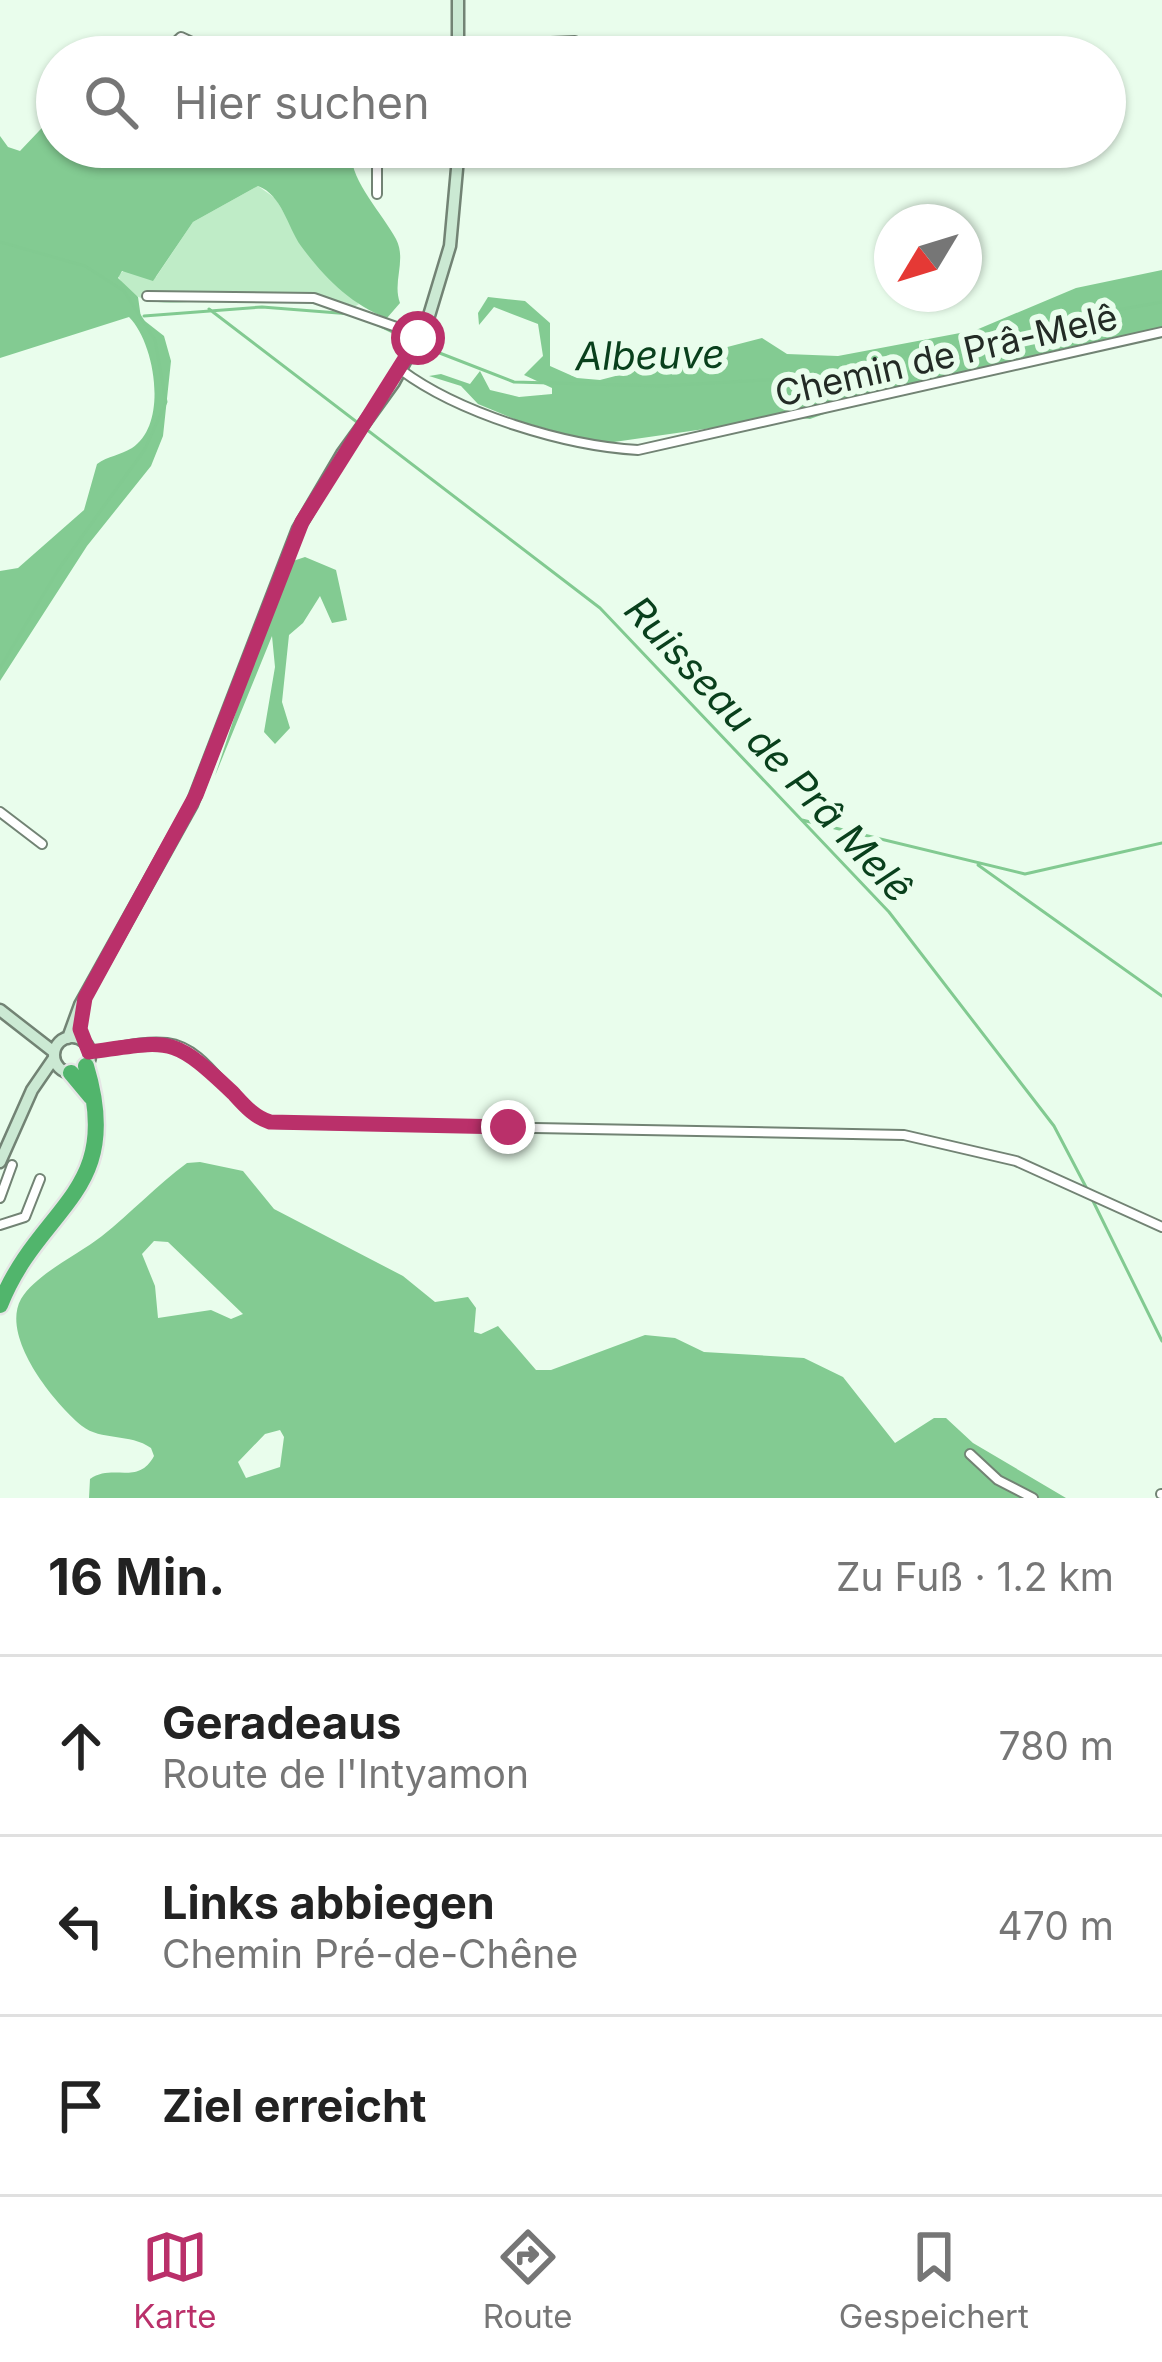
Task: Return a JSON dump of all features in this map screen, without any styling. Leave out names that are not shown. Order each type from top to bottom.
[{"type":"highway","points":[[0,1305],[26,1255],[86,1177],[97,1143],[94,1103],[78,1066]]},
{"type":"main road","points":[[458,0],[458,36]]},
{"type":"main road","points":[[6,1163],[27,1104],[185,818],[290,547],[419,337],[450,246],[457,168]]},
{"type":"main road","points":[[78,1066],[85,998]]},
{"type":"main road","points":[[0,1010],[30,1027],[82,1040]]},
{"type":"main road","points":[[30,1027],[54,1054],[78,1066]]},
{"type":"main road","points":[[27,1104],[46,1082],[78,1066]]},
{"type":"street","points":[[377,168],[377,194]]},
{"type":"street","points":[[147,296],[314,298],[419,337]]},
{"type":"street","name":"Chemin de Prâ-Melê","points":[[401,370],[442,393],[586,448],[638,450],[1162,332]]},
{"type":"street","points":[[0,812],[42,844]]},
{"type":"street","points":[[78,1066],[159,1042],[178,1046],[253,1113],[274,1123],[904,1135],[991,1153],[1162,1227]]},
{"type":"street","points":[[0,1198],[6,1163]]},
{"type":"street","points":[[0,1225],[25,1217],[40,1179]]},
{"type":"street","points":[[970,1454],[998,1480],[1034,1498]]},
{"type":"green space","points":[[36,134],[36,168],[354,168],[399,247],[400,303],[387,318],[339,288],[301,246],[273,196],[258,186],[193,222],[153,281],[122,271],[118,278],[138,297],[141,318],[164,336],[171,361],[163,436],[151,466],[87,546],[0,681],[0,571],[18,568],[84,510],[97,464],[144,437],[154,403],[146,345],[129,317],[0,358],[0,136],[8,147],[20,151]]},
{"type":"green space","points":[[258,186],[275,198],[314,262],[359,304],[351,309],[238,297],[155,302],[139,297],[122,283],[118,275],[125,270],[156,277],[193,222]]},
{"type":"green space","points":[[1162,270],[1162,330],[962,382],[869,398],[810,419],[789,417],[600,444],[519,421],[478,404],[461,386],[429,376],[441,374],[470,384],[480,371],[490,390],[519,397],[552,394],[552,388],[524,375],[543,356],[538,324],[494,307],[479,325],[478,313],[488,297],[525,301],[550,323],[550,366],[577,378],[600,380],[762,338],[787,354],[838,356],[976,330],[1076,288]]},
{"type":"green space","points":[[305,557],[336,570],[347,620],[332,623],[320,596],[289,635],[282,702],[290,728],[275,744],[264,732],[275,667],[272,636],[215,776],[271,605],[293,561]]},
{"type":"green space","points":[[187,1163],[243,1171],[274,1209],[403,1276],[435,1302],[468,1297],[476,1308],[474,1332],[481,1334],[498,1326],[536,1370],[551,1370],[645,1335],[675,1338],[704,1352],[804,1358],[843,1377],[895,1443],[934,1418],[946,1418],[973,1443],[1066,1498],[89,1498],[90,1479],[140,1470],[154,1456],[151,1448],[90,1431],[70,1415],[33,1368],[16,1314],[21,1299],[37,1281],[102,1236]],"holes":[[[154,1241],[168,1242],[243,1314],[231,1319],[211,1310],[158,1318],[155,1286],[142,1254]],[[280,1430],[284,1437],[280,1467],[246,1478],[238,1462],[265,1434]]]},
{"type":"waterway","points":[[0,242],[85,266],[124,291],[155,340],[166,402],[145,449],[58,570],[0,668]]},
{"type":"waterway","name":"Albeuve","points":[[419,345],[514,382],[661,386],[782,379],[918,352],[1004,345],[1072,318],[1162,302]]},
{"type":"waterway","name":"Albeuve","points":[[144,316],[262,307],[351,314]]},
{"type":"waterway","name":"Ruisseau de Prâ Melê","points":[[209,309],[600,608],[889,912],[1054,1126],[1087,1189]]},
{"type":"waterway","name":"Albeuve","points":[[376,324],[411,341]]},
{"type":"waterway","points":[[802,820],[1025,874],[1162,843]]},
{"type":"waterway","points":[[978,865],[1162,996]]},
{"type":"waterway","name":"Ruisseau de Prâ Melê","points":[[1091,1197],[1162,1341]]},
{"type":"route","points":[[418,338],[394,382],[329,474],[290,547],[196,795],[85,998],[81,1035],[89,1052],[159,1042],[181,1047],[253,1113],[270,1122],[508,1127]]}]
